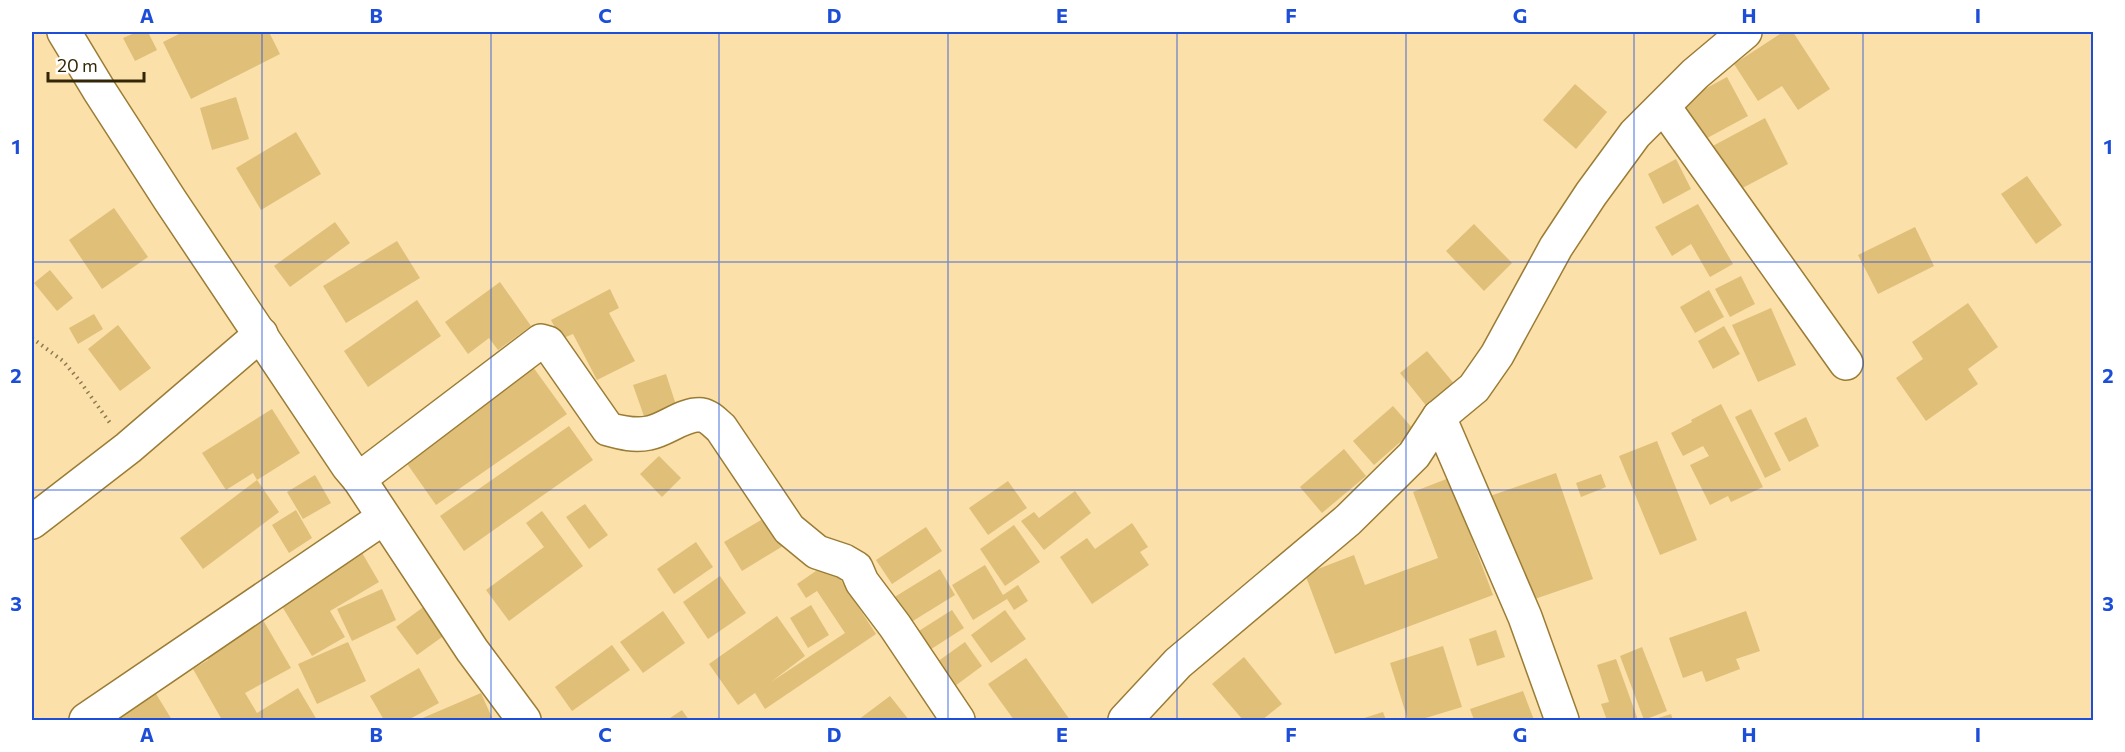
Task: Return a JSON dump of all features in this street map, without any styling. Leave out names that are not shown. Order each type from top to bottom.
[{"type":"main road","points":[[64,32],[138,150],[519,719]]},
{"type":"main road","points":[[1125,720],[1178,663],[1348,520],[1414,455],[1439,417],[1474,388],[1497,355],[1556,247],[1635,134],[1695,74],[1745,32]]},
{"type":"main road","points":[[1664,107],[1846,363]]},
{"type":"main road","points":[[32,522],[128,448],[261,334]]},
{"type":"main road","points":[[359,478],[541,341],[548,343],[608,429],[631,435],[651,433],[690,417],[702,415],[721,428],[789,529],[817,552],[844,561],[856,568],[862,582],[895,626],[958,720]]},
{"type":"main road","points":[[1439,417],[1525,617],[1562,720]]},
{"type":"main road","points":[[86,720],[383,518]]},
{"type":"path","points":[[32,338],[63,361],[74,373],[128,448]]},
{"type":"building","points":[[137,32],[148,32],[157,50],[135,61],[123,38]]},
{"type":"building","points":[[177,32],[269,32],[280,54],[191,99],[163,42],[179,34]]},
{"type":"building","points":[[1783,32],[1793,32],[1830,89],[1798,110],[1782,86],[1758,101],[1734,64]]},
{"type":"building","points":[[1727,77],[1748,116],[1698,143],[1677,104]]},
{"type":"building","points":[[1575,84],[1607,112],[1576,149],[1543,120]]},
{"type":"building","points":[[236,97],[249,139],[212,150],[200,108]]},
{"type":"building","points":[[1765,118],[1788,164],[1733,193],[1709,148]]},
{"type":"building","points":[[296,132],[321,174],[261,210],[236,168]]},
{"type":"building","points":[[1676,159],[1691,189],[1663,204],[1648,174]]},
{"type":"building","points":[[2027,176],[2062,225],[2036,244],[2001,194]]},
{"type":"building","points":[[1698,204],[1733,264],[1710,277],[1691,244],[1672,256],[1655,227]]},
{"type":"building","points":[[114,208],[148,257],[102,289],[69,240]]},
{"type":"building","points":[[335,222],[350,243],[290,287],[274,266]]},
{"type":"building","points":[[1474,224],[1512,263],[1484,291],[1446,251]]},
{"type":"building","points":[[1915,227],[1934,266],[1878,294],[1858,255]]},
{"type":"building","points":[[397,241],[420,278],[346,323],[323,286]]},
{"type":"building","points":[[50,270],[73,298],[57,311],[34,283]]},
{"type":"building","points":[[1741,276],[1755,304],[1730,317],[1715,289]]},
{"type":"building","points":[[500,282],[531,326],[498,350],[489,338],[468,354],[445,322]]},
{"type":"building","points":[[610,289],[619,308],[609,313],[635,361],[597,380],[573,334],[561,339],[551,320]]},
{"type":"building","points":[[1709,290],[1724,317],[1695,333],[1680,307]]},
{"type":"building","points":[[417,300],[441,336],[368,387],[344,351]]},
{"type":"building","points":[[1968,303],[1998,347],[1968,369],[1978,384],[1926,421],[1896,378],[1923,359],[1912,342]]},
{"type":"building","points":[[1771,308],[1796,365],[1758,382],[1732,325]]},
{"type":"building","points":[[94,314],[103,329],[78,344],[69,328]]},
{"type":"building","points":[[118,325],[151,368],[120,391],[88,349]]},
{"type":"building","points":[[1724,326],[1740,354],[1713,369],[1698,341]]},
{"type":"building","points":[[1427,351],[1456,386],[1428,408],[1400,373]]},
{"type":"building","points":[[533,367],[567,414],[436,505],[403,458]]},
{"type":"building","points":[[666,374],[677,408],[645,419],[633,385]]},
{"type":"building","points":[[1721,404],[1763,487],[1731,502],[1728,496],[1710,505],[1690,465],[1709,456],[1703,446],[1683,456],[1671,433]]},
{"type":"building","points":[[1393,406],[1414,430],[1374,465],[1353,441]]},
{"type":"building","points":[[272,409],[300,453],[257,480],[253,473],[226,490],[202,453]]},
{"type":"building","points":[[1751,409],[1781,470],[1765,478],[1735,417]]},
{"type":"building","points":[[1806,417],[1819,446],[1789,462],[1774,433]]},
{"type":"building","points":[[569,426],[593,460],[464,551],[440,516]]},
{"type":"building","points":[[1657,441],[1697,540],[1660,555],[1619,456]]},
{"type":"building","points":[[1344,449],[1366,476],[1322,513],[1300,487]]},
{"type":"building","points":[[659,456],[681,478],[662,497],[640,474]]},
{"type":"building","points":[[1556,473],[1593,579],[1526,602],[1490,496]]},
{"type":"building","points":[[1601,474],[1606,487],[1581,497],[1576,483]]},
{"type":"building","points":[[315,475],[331,503],[303,519],[287,492]]},
{"type":"building","points":[[1449,478],[1493,595],[1335,654],[1305,574],[1354,555],[1365,585],[1438,558],[1413,492]]},
{"type":"building","points":[[257,480],[279,512],[203,569],[180,538]]},
{"type":"building","points":[[1008,481],[1027,508],[988,535],[969,508]]},
{"type":"building","points":[[1075,491],[1091,513],[1044,550],[1021,521],[1034,512],[1039,518]]},
{"type":"building","points":[[585,504],[608,535],[589,549],[566,517]]},
{"type":"building","points":[[296,510],[312,538],[289,553],[272,525]]},
{"type":"building","points":[[542,511],[583,566],[509,621],[486,590],[544,547],[526,523]]},
{"type":"building","points":[[771,514],[788,543],[742,571],[724,542]]},
{"type":"building","points":[[1132,523],[1148,547],[1140,552],[1149,565],[1092,604],[1060,557],[1087,538],[1095,549]]},
{"type":"building","points":[[1014,525],[1040,562],[1005,586],[980,549]]},
{"type":"building","points":[[926,527],[942,551],[892,584],[876,560]]},
{"type":"building","points":[[696,542],[713,567],[674,594],[657,569]]},
{"type":"building","points":[[361,551],[379,582],[330,611],[345,637],[312,656],[277,598]]},
{"type":"building","points":[[829,562],[876,634],[765,709],[755,693],[738,705],[709,664],[777,616],[805,656],[771,682],[845,633],[817,591],[806,598],[797,584]]},
{"type":"building","points":[[985,565],[1003,595],[1018,585],[1028,601],[1014,610],[1007,599],[973,620],[952,585]]},
{"type":"building","points":[[940,569],[955,595],[908,624],[893,598]]},
{"type":"building","points":[[720,576],[746,613],[708,639],[683,602]]},
{"type":"building","points":[[382,589],[396,620],[352,641],[337,609]]},
{"type":"building","points":[[429,603],[449,632],[417,655],[396,627]]},
{"type":"building","points":[[811,605],[829,635],[808,648],[790,618]]},
{"type":"building","points":[[952,610],[964,628],[925,653],[914,634]]},
{"type":"building","points":[[1005,610],[1026,639],[991,663],[971,635]]},
{"type":"building","points":[[663,611],[685,643],[643,673],[620,642]]},
{"type":"building","points":[[1746,611],[1760,651],[1736,659],[1740,669],[1706,682],[1702,671],[1683,678],[1669,638]]},
{"type":"building","points":[[263,620],[291,668],[245,693],[257,713],[298,688],[317,720],[222,720],[193,669],[208,660],[205,654]]},
{"type":"building","points":[[1496,630],[1505,657],[1477,666],[1469,639]]},
{"type":"building","points":[[348,642],[366,681],[317,704],[298,664]]},
{"type":"building","points":[[965,642],[982,666],[955,686],[937,662]]},
{"type":"building","points":[[612,645],[630,670],[572,711],[555,687]]},
{"type":"building","points":[[1443,646],[1462,707],[1419,720],[1408,720],[1390,663]]},
{"type":"building","points":[[1642,647],[1667,711],[1644,720],[1620,656]]},
{"type":"building","points":[[1244,657],[1282,704],[1262,720],[1243,720],[1212,684]]},
{"type":"building","points":[[1026,658],[1070,720],[1014,720],[988,684]]},
{"type":"building","points":[[1616,659],[1638,720],[1607,720],[1601,704],[1609,702],[1597,665]]},
{"type":"building","points":[[419,668],[439,703],[408,720],[384,720],[370,696]]},
{"type":"building","points":[[150,684],[172,720],[115,720],[108,710]]},
{"type":"building","points":[[1523,691],[1534,720],[1474,720],[1470,709]]},
{"type":"building","points":[[481,693],[493,720],[418,720]]},
{"type":"building","points":[[890,696],[909,720],[858,720]]},
{"type":"building","points":[[682,710],[689,720],[667,720]]},
{"type":"building","points":[[1383,712],[1386,720],[1358,720]]},
{"type":"building","points":[[1671,714],[1673,720],[1652,720]]}]
